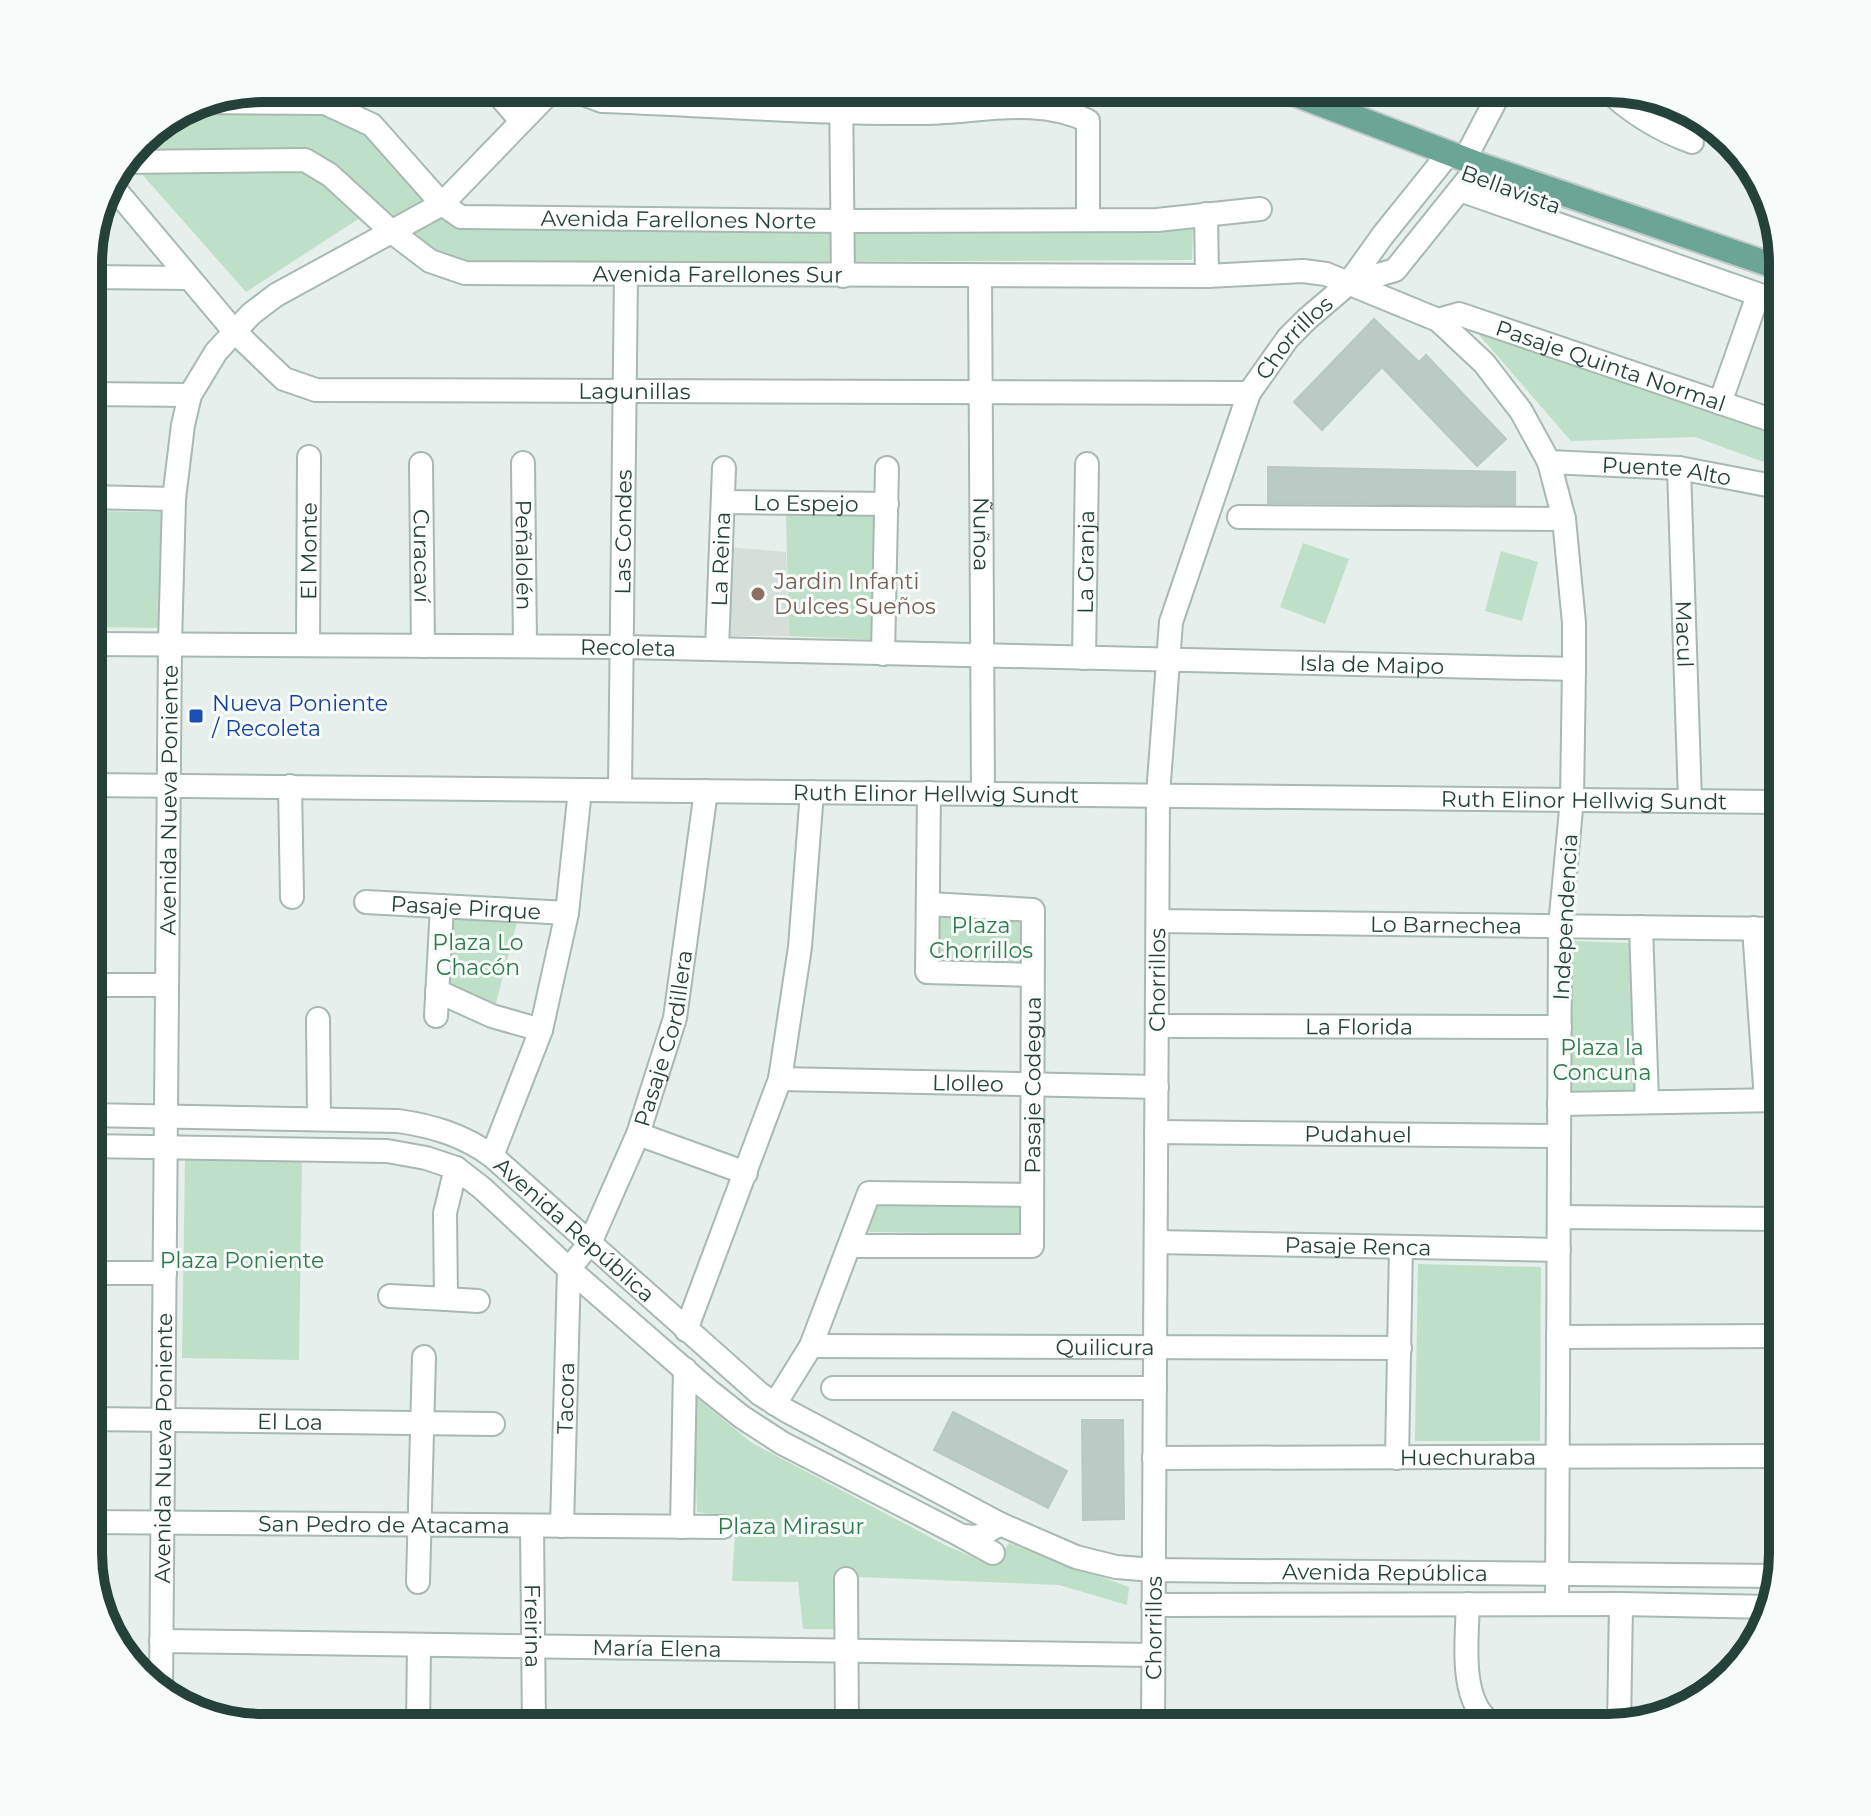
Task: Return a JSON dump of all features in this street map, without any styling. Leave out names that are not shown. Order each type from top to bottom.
[{"type":"main road","name":"Bellavista","points":[[1315,102],[1461,168],[1769,264]]},
{"type":"street","name":"Avenida Farellones Norte","points":[[307,102],[325,103],[372,125],[442,204],[461,217],[1157,220],[1260,209]]},
{"type":"street","points":[[505,102],[521,121]]},
{"type":"street","name":"Avenida Nueva Poniente","points":[[161,1678],[170,644],[174,499],[181,436],[190,395],[216,352],[251,314],[276,295],[442,204],[540,102]]},
{"type":"street","points":[[626,102],[927,113],[1030,106],[1069,111],[1088,121],[1088,220]]},
{"type":"street","points":[[842,102],[843,276]]},
{"type":"street","points":[[1495,102],[1461,168],[1769,299]]},
{"type":"street","points":[[1623,103],[1640,117],[1692,142]]},
{"type":"street","name":"Avenida Farellones Sur","points":[[138,162],[305,160],[330,175],[392,232],[430,261],[465,273],[1207,276],[1303,271],[1326,274],[1348,284]]},
{"type":"street","name":"Chorrillos","points":[[1153,1714],[1158,795],[1171,622],[1249,393],[1288,338],[1348,284],[1383,235],[1461,168]]},
{"type":"street","name":"Chorrillos","points":[[1348,284],[1395,270],[1461,168]]},
{"type":"street","name":"Lagunillas","points":[[119,193],[234,331],[284,379],[316,390],[1249,393]]},
{"type":"street","points":[[1206,214],[1207,276]]},
{"type":"street","name":"Las Condes","points":[[620,790],[626,275]]},
{"type":"street","name":"Ñuñoa","points":[[980,276],[983,793]]},
{"type":"street","points":[[102,277],[189,278]]},
{"type":"street","name":"Independencia","points":[[1348,284],[1438,320],[1462,340],[1521,411],[1549,462],[1564,519],[1574,623],[1574,669],[1572,799],[1560,926],[1557,1604]]},
{"type":"street","points":[[1720,403],[1758,295]]},
{"type":"street","name":"Pasaje Quinta Normal","points":[[1438,320],[1459,314],[1769,419]]},
{"type":"street","points":[[102,394],[190,395]]},
{"type":"street","name":"El Monte","points":[[308,645],[309,457]]},
{"type":"street","name":"Puente Alto","points":[[1549,462],[1679,468],[1769,485]]},
{"type":"street","name":"Peñalolén","points":[[523,463],[525,646]]},
{"type":"street","name":"Curacaví","points":[[421,464],[423,646]]},
{"type":"street","name":"La Granja","points":[[1084,658],[1087,464]]},
{"type":"street","name":"La Reina","points":[[717,649],[724,468]]},
{"type":"street","points":[[883,654],[887,468]]},
{"type":"street","name":"Macul","points":[[1679,468],[1690,801]]},
{"type":"street","points":[[102,497],[174,499]]},
{"type":"street","name":"Lo Espejo","points":[[724,502],[887,504]]},
{"type":"street","points":[[1239,517],[1564,519]]},
{"type":"street","name":"Recoleta","points":[[102,644],[624,647],[1169,661]]},
{"type":"street","name":"Isla de Maipo","points":[[1169,661],[1574,669]]},
{"type":"street","name":"Ruth Elinor Hellwig Sundt","points":[[102,785],[1769,802]]},
{"type":"street","points":[[290,786],[292,897]]},
{"type":"street","points":[[492,1156],[541,1030],[567,913],[580,790]]},
{"type":"street","name":"Pasaje Cordillera","points":[[569,1269],[590,1243],[638,1134],[675,1018],[706,791]]},
{"type":"street","points":[[686,1330],[780,1079],[800,947],[812,792]]},
{"type":"street","name":"Pasaje Codegua","points":[[929,793],[927,972],[1032,975]]},
{"type":"street","name":"Pasaje Pirque","points":[[366,902],[567,913]]},
{"type":"street","name":"Pasaje Codegua","points":[[851,1246],[1032,1246],[1033,910],[929,904]]},
{"type":"street","points":[[436,1016],[442,906]]},
{"type":"street","name":"Lo Barnechea","points":[[1158,921],[1769,929]]},
{"type":"street","points":[[1641,927],[1647,1102]]},
{"type":"street","points":[[1754,928],[1769,1051]]},
{"type":"street","points":[[102,985],[167,985]]},
{"type":"street","points":[[437,991],[492,1016],[541,1030]]},
{"type":"street","points":[[318,1019],[319,1119]]},
{"type":"street","name":"La Florida","points":[[1157,1026],[1560,1027]]},
{"type":"street","name":"Llolleo","points":[[780,1079],[1157,1087]]},
{"type":"street","points":[[1559,1104],[1769,1100]]},
{"type":"street","name":"Avenida República","points":[[102,1115],[398,1121],[459,1136],[492,1156],[742,1380],[775,1404],[1000,1524],[1076,1557],[1116,1567],[1154,1570],[1768,1576]]},
{"type":"street","name":"Pudahuel","points":[[1156,1132],[1559,1136]]},
{"type":"street","points":[[638,1134],[746,1173]]},
{"type":"street","name":"Avenida República","points":[[102,1146],[387,1151],[426,1158],[456,1168],[733,1410],[771,1436],[993,1553]]},
{"type":"street","points":[[446,1299],[445,1213],[456,1168]]},
{"type":"street","name":"Pasaje Codegua","points":[[775,1404],[811,1346],[869,1193],[1032,1195]]},
{"type":"street","points":[[1559,1217],[1769,1219]]},
{"type":"street","name":"Pasaje Renca","points":[[1156,1242],[1559,1250]]},
{"type":"street","points":[[1397,1458],[1401,1247]]},
{"type":"street","name":"Tacora","points":[[562,1526],[569,1269]]},
{"type":"street","points":[[102,1273],[165,1273]]},
{"type":"street","points":[[390,1296],[478,1301]]},
{"type":"street","points":[[1558,1337],[1769,1336]]},
{"type":"street","name":"Quilicura","points":[[811,1346],[1400,1348]]},
{"type":"street","points":[[418,1582],[424,1357]]},
{"type":"street","points":[[682,1527],[685,1369]]},
{"type":"street","points":[[833,1388],[1155,1388]]},
{"type":"street","name":"El Loa","points":[[102,1419],[493,1424]]},
{"type":"street","name":"Huechuraba","points":[[1154,1458],[1769,1456]]},
{"type":"street","points":[[867,1487],[888,1465]]},
{"type":"street","name":"San Pedro de Atacama","points":[[102,1522],[723,1527]]},
{"type":"street","points":[[957,1533],[978,1537],[1000,1524]]},
{"type":"street","name":"Freirina","points":[[532,1526],[534,1714]]},
{"type":"street","points":[[846,1579],[847,1714]]},
{"type":"street","points":[[1468,1604],[1465,1665],[1470,1688],[1487,1714]]},
{"type":"street","points":[[1619,1713],[1621,1604]]},
{"type":"street","name":"Avenida República","points":[[1153,1605],[1759,1607]]},
{"type":"street","name":"María Elena","points":[[161,1641],[1153,1655]]},
{"type":"street","points":[[418,1714],[419,1645]]},
{"type":"street","points":[[1611,1714],[1619,1701]]},
{"type":"shaded area","name":"Jardin Infanti Dulces Sueños","points":[[728,547],[786,552],[789,636],[728,636]]},
{"type":"green space","points":[[210,111],[318,113],[360,128],[430,206],[459,221],[1193,229],[1192,260],[471,263],[435,256],[305,154],[148,150],[174,129]]},
{"type":"green space","points":[[300,167],[326,184],[363,216],[246,292],[140,172]]},
{"type":"green space","points":[[1474,329],[1769,430],[1769,464],[1695,437],[1571,441]]},
{"type":"green space","points":[[102,511],[165,512],[164,628],[102,627]]},
{"type":"green space","points":[[878,511],[880,640],[789,636],[786,513]]},
{"type":"green space","points":[[1303,543],[1349,559],[1325,624],[1280,607]]},
{"type":"green space","points":[[1501,551],[1538,562],[1522,621],[1485,611]]},
{"type":"green space","name":"Plaza Chorrillos","points":[[939,913],[1024,917],[1024,962],[940,958]]},
{"type":"green space","name":"Plaza Lo Chacón","points":[[451,914],[518,918],[496,1003],[447,987]]},
{"type":"green space","name":"Plaza la Concuna","points":[[1572,941],[1630,943],[1634,1090],[1572,1091]]},
{"type":"green space","name":"Plaza Poniente","points":[[185,1160],[302,1162],[299,1360],[182,1358]]},
{"type":"green space","points":[[873,1199],[1022,1203],[1023,1234],[869,1232]]},
{"type":"green space","points":[[1418,1264],[1541,1267],[1540,1441],[1415,1441]]},
{"type":"green space","name":"Plaza Mirasur","points":[[693,1395],[752,1443],[945,1545],[993,1566],[1009,1543],[1129,1587],[1127,1605],[1059,1585],[834,1576],[837,1629],[803,1629],[798,1582],[732,1581],[736,1517],[697,1512]]},
{"type":"building","points":[[1374,319],[1419,362],[1426,355],[1506,439],[1477,466],[1382,367],[1322,430],[1294,402]]},
{"type":"building","points":[[1268,467],[1515,472],[1515,505],[1268,503]]},
{"type":"building","points":[[953,1412],[1067,1471],[1048,1508],[934,1450]]},
{"type":"building","points":[[1082,1420],[1123,1420],[1124,1519],[1083,1520]]},
{"type":"place","name":"Jardin Infanti Dulces Sueños","points":[[758,594]]},
{"type":"place","name":"Nueva Poniente / Recoleta","points":[[196,716]]}]
